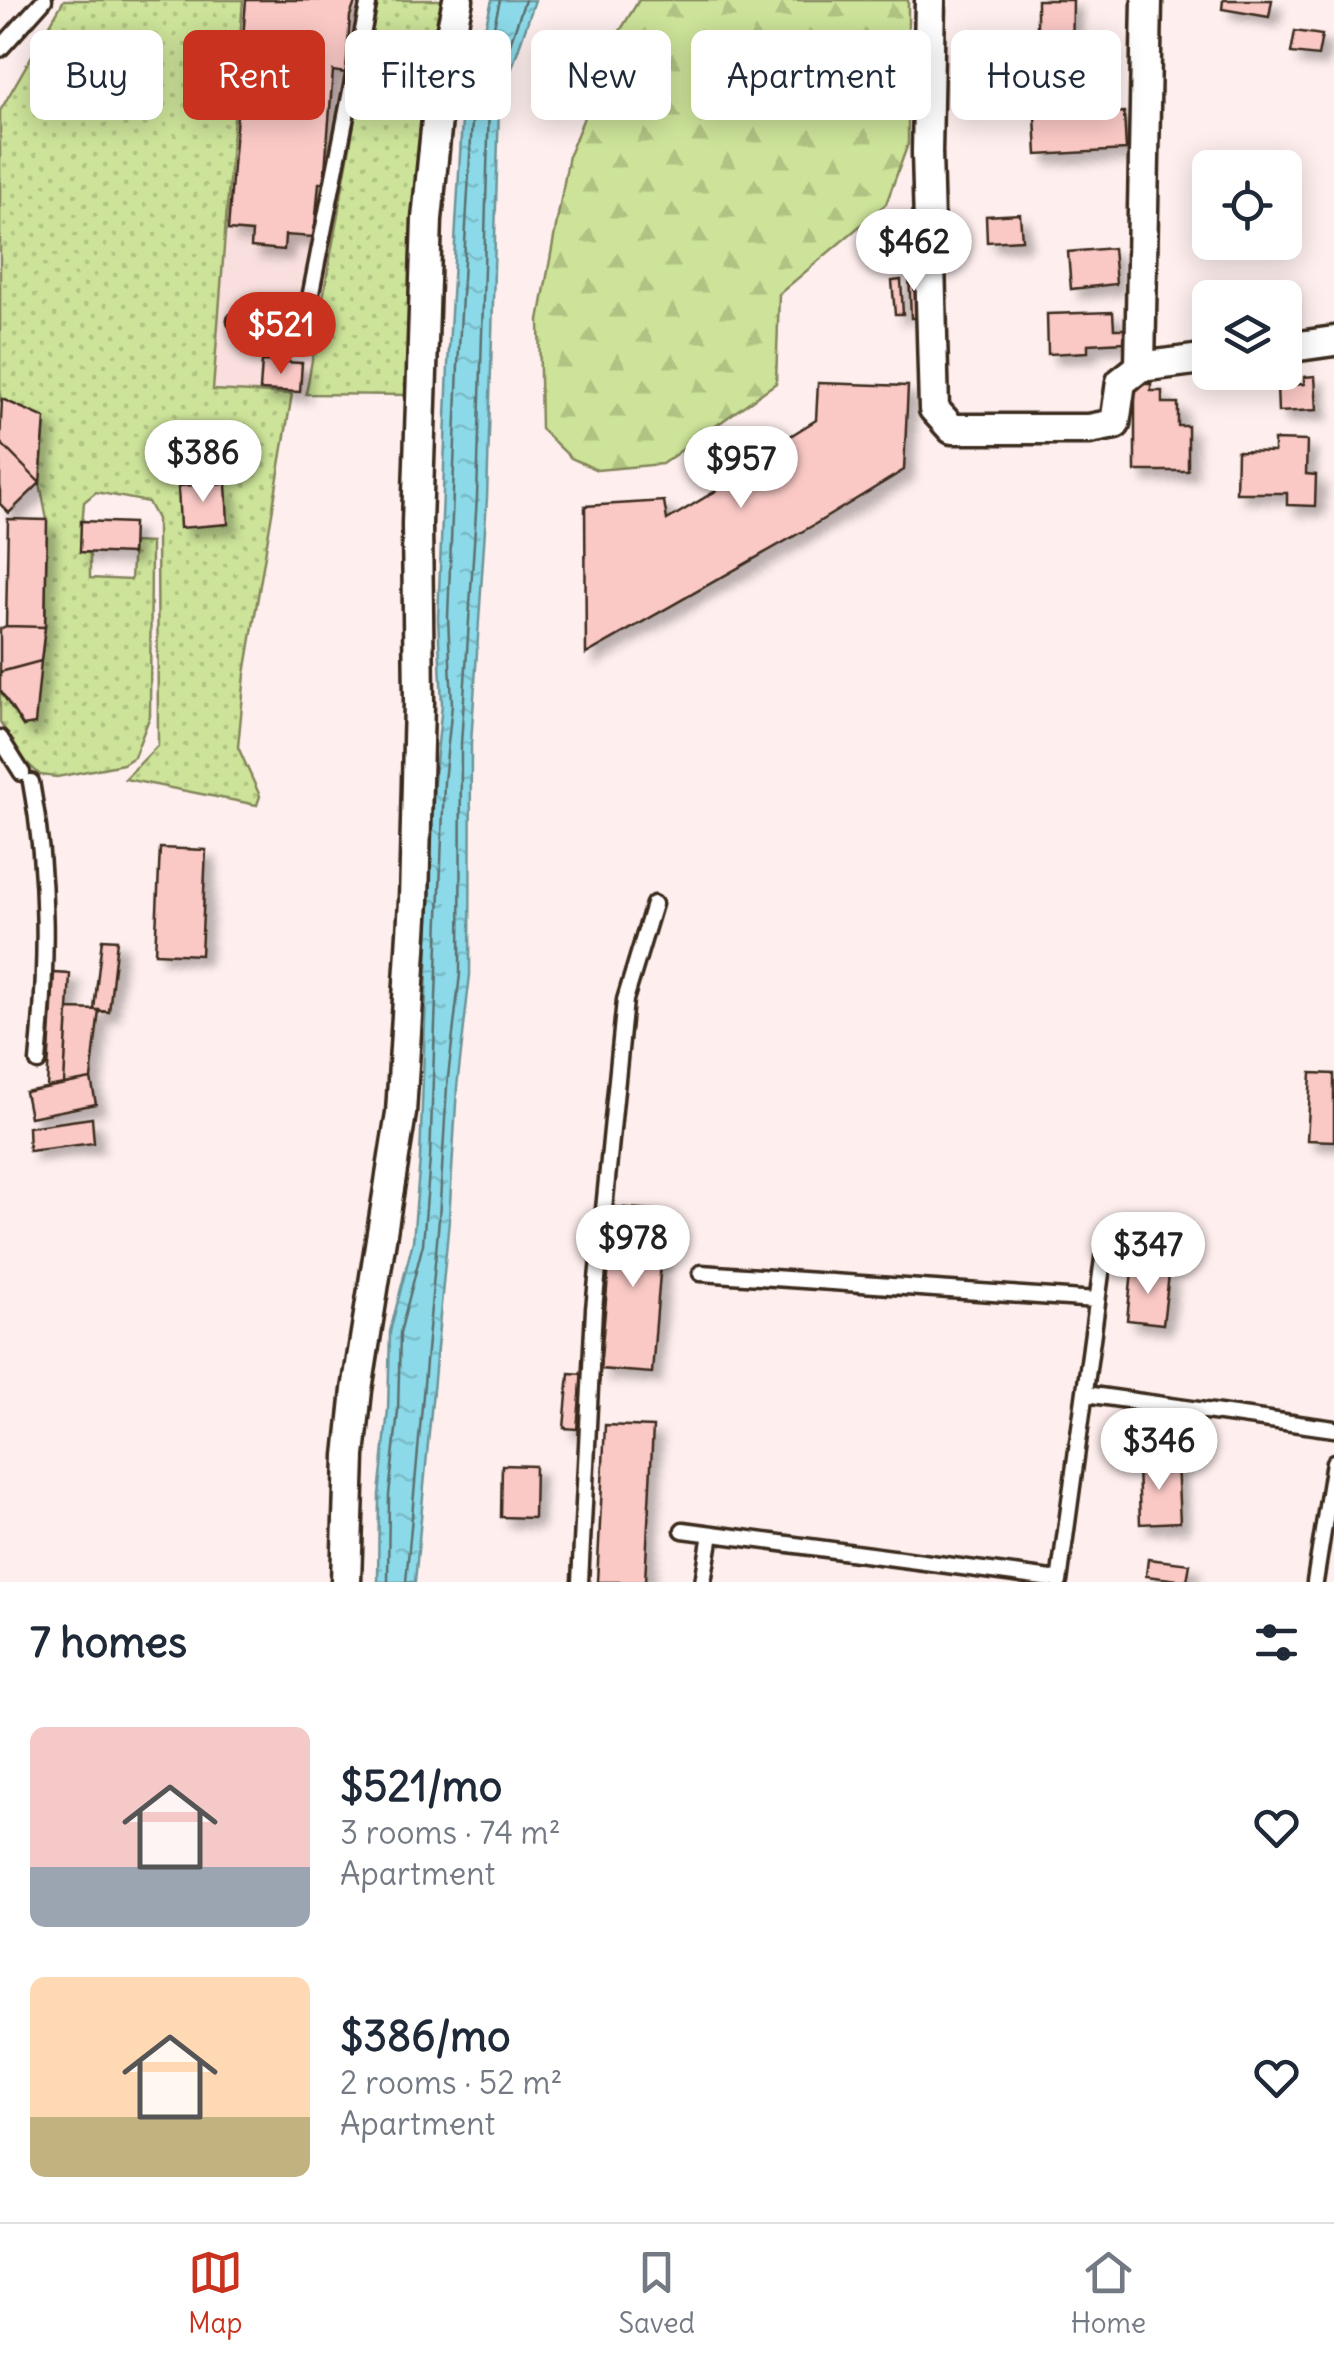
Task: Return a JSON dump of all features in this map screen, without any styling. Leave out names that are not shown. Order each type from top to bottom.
[{"type":"street","points":[[346,1582],[350,1456],[357,1390],[402,1113],[414,901],[419,703],[417,524],[426,237],[441,79],[458,0]]},
{"type":"street","points":[[930,0],[927,152],[934,409],[952,429],[1089,429],[1114,424],[1121,382],[1140,367],[1192,360]]},
{"type":"street","points":[[1140,367],[1147,0]]},
{"type":"street","points":[[1302,346],[1334,341]]},
{"type":"lane","points":[[0,49],[44,0]]},
{"type":"lane","points":[[236,320],[305,323],[369,0]]},
{"type":"lane","points":[[0,738],[26,777],[46,895],[47,965],[38,1062]]},
{"type":"lane","points":[[580,1582],[594,1310],[620,1039],[625,1000],[654,904]]},
{"type":"lane","points":[[683,1530],[1059,1581],[1105,1244]]},
{"type":"lane","points":[[701,1273],[1097,1300]]},
{"type":"lane","points":[[1084,1394],[1334,1429]]},
{"type":"lane","points":[[1315,1582],[1334,1462]]},
{"type":"lane","points":[[703,1582],[711,1534]]},
{"type":"shaded area","points":[[243,0],[376,0],[371,30],[345,30],[345,120],[355,120],[306,394],[213,391],[234,120],[325,120],[325,30],[241,30]]},
{"type":"green space","points":[[64,0],[243,0],[241,30],[183,30],[183,120],[234,120],[213,390],[292,394],[245,674],[238,747],[260,796],[257,805],[125,779],[158,745],[157,519],[148,502],[96,492],[84,502],[80,552],[90,553],[90,578],[131,580],[133,542],[151,543],[150,716],[134,757],[123,764],[57,777],[40,775],[26,762],[0,722],[0,690],[23,726],[41,661],[47,520],[40,483],[45,419],[0,401],[0,111],[30,59],[30,120],[163,120],[163,30],[47,30]]},
{"type":"green space","points":[[376,0],[450,0],[447,30],[371,30]]},
{"type":"green space","points":[[639,0],[908,0],[908,30],[691,30],[691,120],[908,120],[908,144],[886,204],[779,294],[776,383],[662,464],[597,470],[571,458],[541,429],[539,320],[569,155],[583,120],[671,120],[671,30],[621,30]]},
{"type":"green space","points":[[355,120],[439,120],[413,395],[306,394]]},
{"type":"water","points":[[492,0],[535,0],[511,71],[511,30],[484,30]]},
{"type":"water","points":[[462,120],[499,120],[487,498],[471,744],[470,975],[415,1582],[378,1582],[379,1495],[388,1410],[390,1332],[413,1241],[420,1159],[434,782],[442,705],[438,618]]},
{"type":"building","points":[[246,0],[356,0],[349,30],[345,30],[345,73],[333,71],[324,183],[319,183],[314,237],[285,235],[284,250],[251,247],[252,232],[228,230],[237,120],[325,120],[325,30],[244,30]]},
{"type":"building","points":[[1037,0],[1073,0],[1073,30],[1037,30]]},
{"type":"building","points":[[1223,0],[1272,0],[1269,17],[1222,9]]},
{"type":"building","points":[[1295,31],[1322,35],[1318,56],[1291,53]]},
{"type":"building","points":[[1121,112],[1126,150],[1037,155],[1035,120],[1121,120]]},
{"type":"building","points":[[1020,214],[1022,240],[987,242],[986,216]]},
{"type":"building","points":[[1113,248],[1116,284],[1071,289],[1068,252]]},
{"type":"building","points":[[909,272],[919,272],[919,318],[911,318]]},
{"type":"building","points":[[901,280],[903,314],[895,314],[892,281]]},
{"type":"building","points":[[1113,312],[1114,329],[1124,329],[1124,342],[1088,344],[1088,352],[1048,354],[1047,314]]},
{"type":"building","points":[[262,361],[302,363],[300,392],[260,390]]},
{"type":"building","points":[[1315,376],[1317,410],[1278,412],[1277,390],[1302,390],[1304,377]]},
{"type":"building","points":[[818,383],[908,386],[904,470],[586,654],[585,506],[664,501],[667,520],[771,458],[766,451],[816,420]]},
{"type":"building","points":[[1135,384],[1151,384],[1151,391],[1162,391],[1162,403],[1178,403],[1178,426],[1188,426],[1188,471],[1135,471]]},
{"type":"building","points":[[2,399],[45,418],[40,483],[0,442]]},
{"type":"building","points":[[1274,440],[1307,441],[1306,474],[1316,475],[1315,506],[1287,505],[1287,493],[1236,493],[1237,451],[1274,452]]},
{"type":"building","points":[[0,442],[40,483],[9,513],[0,504]]},
{"type":"building","points":[[226,483],[228,524],[180,528],[178,486]]},
{"type":"building","points":[[8,519],[47,520],[45,627],[6,626]]},
{"type":"building","points":[[81,521],[133,523],[132,554],[80,552]]},
{"type":"building","points":[[45,627],[41,661],[0,672],[0,629]]},
{"type":"building","points":[[41,661],[35,724],[23,726],[0,690],[0,672]]},
{"type":"building","points":[[160,848],[206,850],[201,955],[155,953]]},
{"type":"building","points":[[102,939],[117,940],[109,1012],[94,1010]]},
{"type":"building","points":[[54,973],[70,974],[64,1084],[47,1087]]},
{"type":"building","points":[[68,1009],[99,1010],[91,1079],[64,1084]]},
{"type":"building","points":[[1311,1073],[1334,1074],[1334,1141],[1307,1140]]},
{"type":"building","points":[[91,1079],[96,1104],[30,1117],[25,1092]]},
{"type":"building","points":[[92,1118],[94,1143],[29,1151],[28,1127]]},
{"type":"building","points":[[614,1207],[665,1211],[652,1373],[600,1369]]},
{"type":"building","points":[[1132,1271],[1169,1275],[1163,1324],[1127,1320]]},
{"type":"building","points":[[569,1373],[582,1374],[577,1429],[564,1428]]},
{"type":"building","points":[[605,1425],[653,1427],[645,1582],[597,1582]]},
{"type":"building","points":[[1177,1463],[1180,1522],[1140,1524],[1138,1464]]},
{"type":"building","points":[[502,1465],[535,1466],[534,1518],[501,1517]]},
{"type":"building","points":[[1148,1559],[1190,1564],[1187,1581],[1146,1576]]}]
